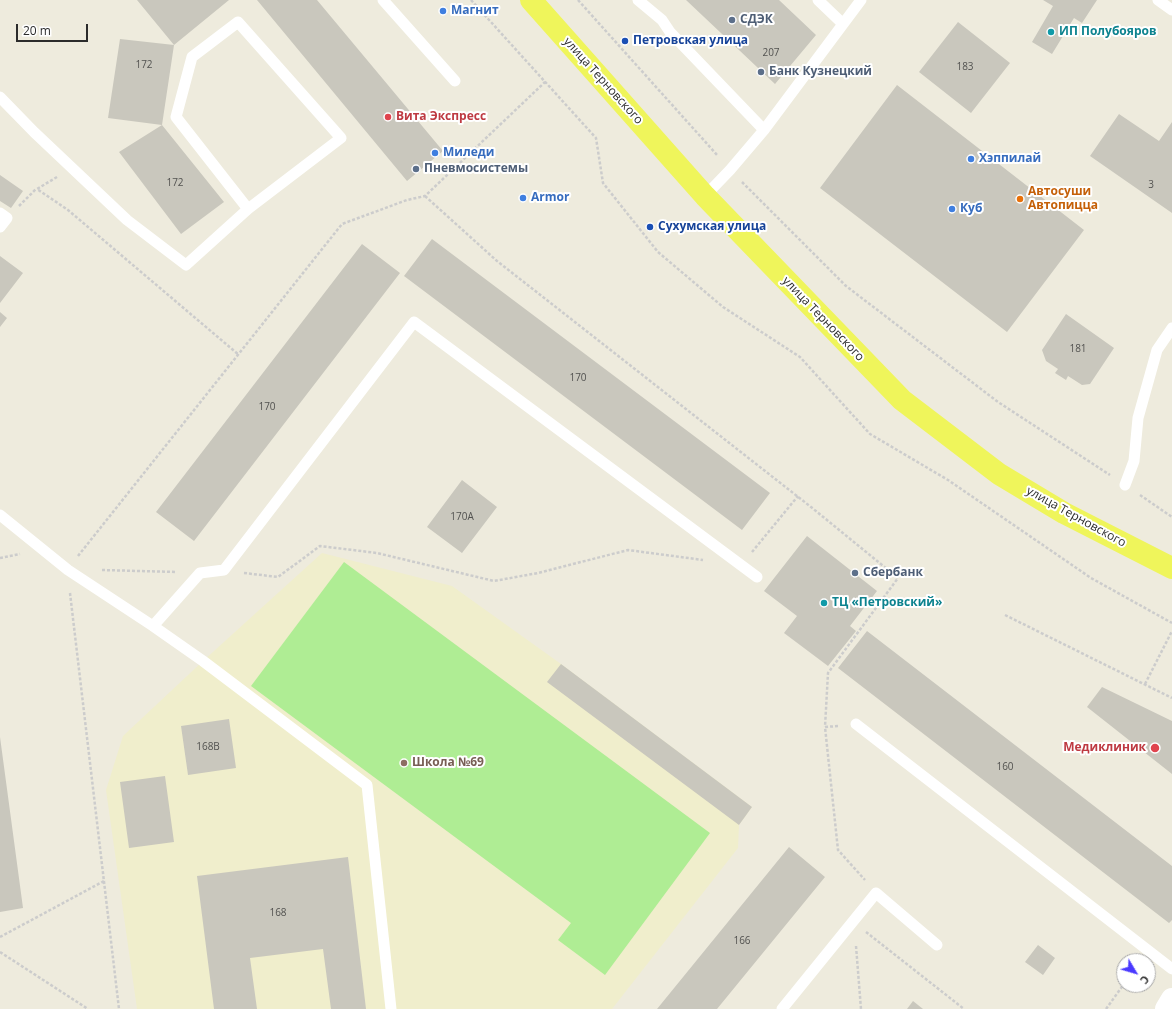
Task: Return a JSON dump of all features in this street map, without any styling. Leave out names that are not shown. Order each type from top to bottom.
[{"type":"main road","name":"улица Терновского","points":[[531,0],[705,196],[902,400],[999,474],[1064,513],[1172,568]]},
{"type":"street","points":[[1166,1009],[1172,999]]},
{"type":"lane","points":[[383,0],[455,81]]},
{"type":"lane","points":[[638,0],[662,20],[670,32],[764,130]]},
{"type":"lane","points":[[818,0],[842,23]]},
{"type":"lane","points":[[705,196],[730,170],[764,130],[860,0]]},
{"type":"lane","points":[[1158,0],[1172,10]]},
{"type":"lane","points":[[0,98],[127,220],[186,265],[248,209],[341,138],[238,22],[192,57],[176,117],[248,209]]},
{"type":"lane","points":[[153,626],[200,573],[224,570],[414,322],[757,577]]},
{"type":"lane","points":[[1125,485],[1134,461],[1138,418],[1157,350],[1172,328]]},
{"type":"lane","points":[[0,515],[68,570],[203,661],[367,785],[391,1009]]},
{"type":"lane","points":[[856,724],[1172,969]]},
{"type":"lane","points":[[782,1009],[876,893],[936,945]]},
{"type":"path","points":[[471,0],[596,138],[603,183],[658,252],[723,307],[800,357],[870,434],[948,480],[1091,578],[1172,623]]},
{"type":"path","points":[[578,0],[730,170],[846,286],[998,402],[1172,517]]},
{"type":"path","points":[[119,1009],[68,570],[342,224],[406,200],[425,196],[545,82]]},
{"type":"path","points":[[2,219],[36,189],[62,174]]},
{"type":"path","points":[[36,189],[68,210],[239,354]]},
{"type":"path","points":[[425,196],[497,261],[798,496],[898,578],[828,673],[825,727],[838,850],[876,893],[866,931],[862,936]]},
{"type":"path","points":[[748,557],[798,496]]},
{"type":"path","points":[[224,570],[278,577],[320,546],[377,553],[494,581],[538,573],[628,550],[705,560]]},
{"type":"path","points":[[68,570],[200,573]]},
{"type":"path","points":[[1005,615],[1172,698]]},
{"type":"path","points":[[1145,684],[1172,631]]},
{"type":"path","points":[[825,727],[856,724]]},
{"type":"path","points":[[0,936],[104,881]]},
{"type":"path","points":[[866,931],[964,1009]]},
{"type":"path","points":[[859,942],[856,947],[861,1009]]},
{"type":"path","points":[[0,952],[88,1009]]},
{"type":"path","points":[[1106,1009],[1118,993]]},
{"type":"shaded area","name":"Школа №69","points":[[322,553],[452,586],[561,664],[752,807],[739,825],[738,848],[612,1009],[137,1009],[106,790],[123,736]]},
{"type":"green space","points":[[344,562],[710,833],[605,975],[558,940],[571,923],[251,686]]},
{"type":"building","points":[[137,0],[229,0],[174,45]]},
{"type":"building","points":[[257,0],[317,0],[443,151],[407,181]]},
{"type":"building","points":[[686,0],[779,0],[816,35],[775,84]]},
{"type":"building","name":"ИП Полубояров","points":[[1043,0],[1097,0],[1082,23],[1074,18],[1052,54],[1032,42],[1053,6]]},
{"type":"building","points":[[958,22],[1010,63],[971,113],[919,72]]},
{"type":"building","points":[[120,39],[174,45],[162,125],[108,118]]},
{"type":"building","name":"Куб","points":[[897,85],[1084,230],[1007,332],[820,188]]},
{"type":"building","points":[[1119,114],[1159,141],[1172,122],[1172,213],[1090,156]]},
{"type":"building","points":[[162,125],[224,202],[181,234],[119,152]]},
{"type":"building","points":[[0,175],[23,191],[11,208],[0,201]]},
{"type":"building","points":[[432,239],[770,493],[742,530],[404,276]]},
{"type":"building","points":[[362,244],[400,273],[194,541],[156,512]]},
{"type":"building","points":[[0,256],[23,273],[0,303]]},
{"type":"building","points":[[0,312],[7,318],[0,327]]},
{"type":"building","points":[[1066,314],[1114,348],[1090,384],[1082,385],[1068,376],[1066,380],[1055,373],[1058,369],[1046,361],[1042,350]]},
{"type":"building","points":[[462,480],[497,507],[462,553],[427,527]]},
{"type":"building","name":"ТЦ «Петровский»","points":[[807,536],[877,591],[850,626],[856,631],[828,666],[784,633],[797,616],[764,591]]},
{"type":"building","points":[[867,631],[1172,866],[1172,920],[1169,923],[838,668]]},
{"type":"building","points":[[561,664],[752,807],[739,825],[547,682]]},
{"type":"building","name":"Медиклиник","points":[[1102,687],[1172,721],[1172,774],[1087,707]]},
{"type":"building","points":[[229,719],[236,768],[188,775],[181,726]]},
{"type":"building","points":[[0,737],[23,908],[0,912]]},
{"type":"building","points":[[165,776],[174,842],[129,848],[120,782]]},
{"type":"building","points":[[789,847],[825,877],[717,1009],[657,1009]]},
{"type":"building","points":[[348,857],[366,1009],[331,1009],[323,949],[250,958],[257,1009],[214,1009],[197,876]]},
{"type":"building","points":[[1038,945],[1055,958],[1043,975],[1025,962]]},
{"type":"building","points":[[913,1001],[923,1009],[907,1009]]},
{"type":"place","name":"Магнит","points":[[443,11]]},
{"type":"place","name":"СДЭК","points":[[732,20]]},
{"type":"place","name":"ИП Полубояров","points":[[1051,32]]},
{"type":"place","name":"Петровская улица","points":[[625,41]]},
{"type":"place","name":"Банк Кузнецкий","points":[[761,72]]},
{"type":"place","name":"Вита Экспресс","points":[[388,117]]},
{"type":"place","name":"Миледи","points":[[435,153]]},
{"type":"place","name":"Хэппилай","points":[[971,159]]},
{"type":"place","name":"Пневмосистемы","points":[[416,169]]},
{"type":"place","name":"Armor","points":[[523,198]]},
{"type":"place","name":"Автосуши Автопицца","points":[[1020,199]]},
{"type":"place","name":"Куб","points":[[952,209]]},
{"type":"place","name":"Сухумская улица","points":[[650,227]]},
{"type":"place","name":"Сбербанк","points":[[855,573]]},
{"type":"place","name":"ТЦ «Петровский»","points":[[824,603]]},
{"type":"place","name":"Медиклиник","points":[[1155,748]]},
{"type":"place","name":"Школа №69","points":[[404,763]]}]
